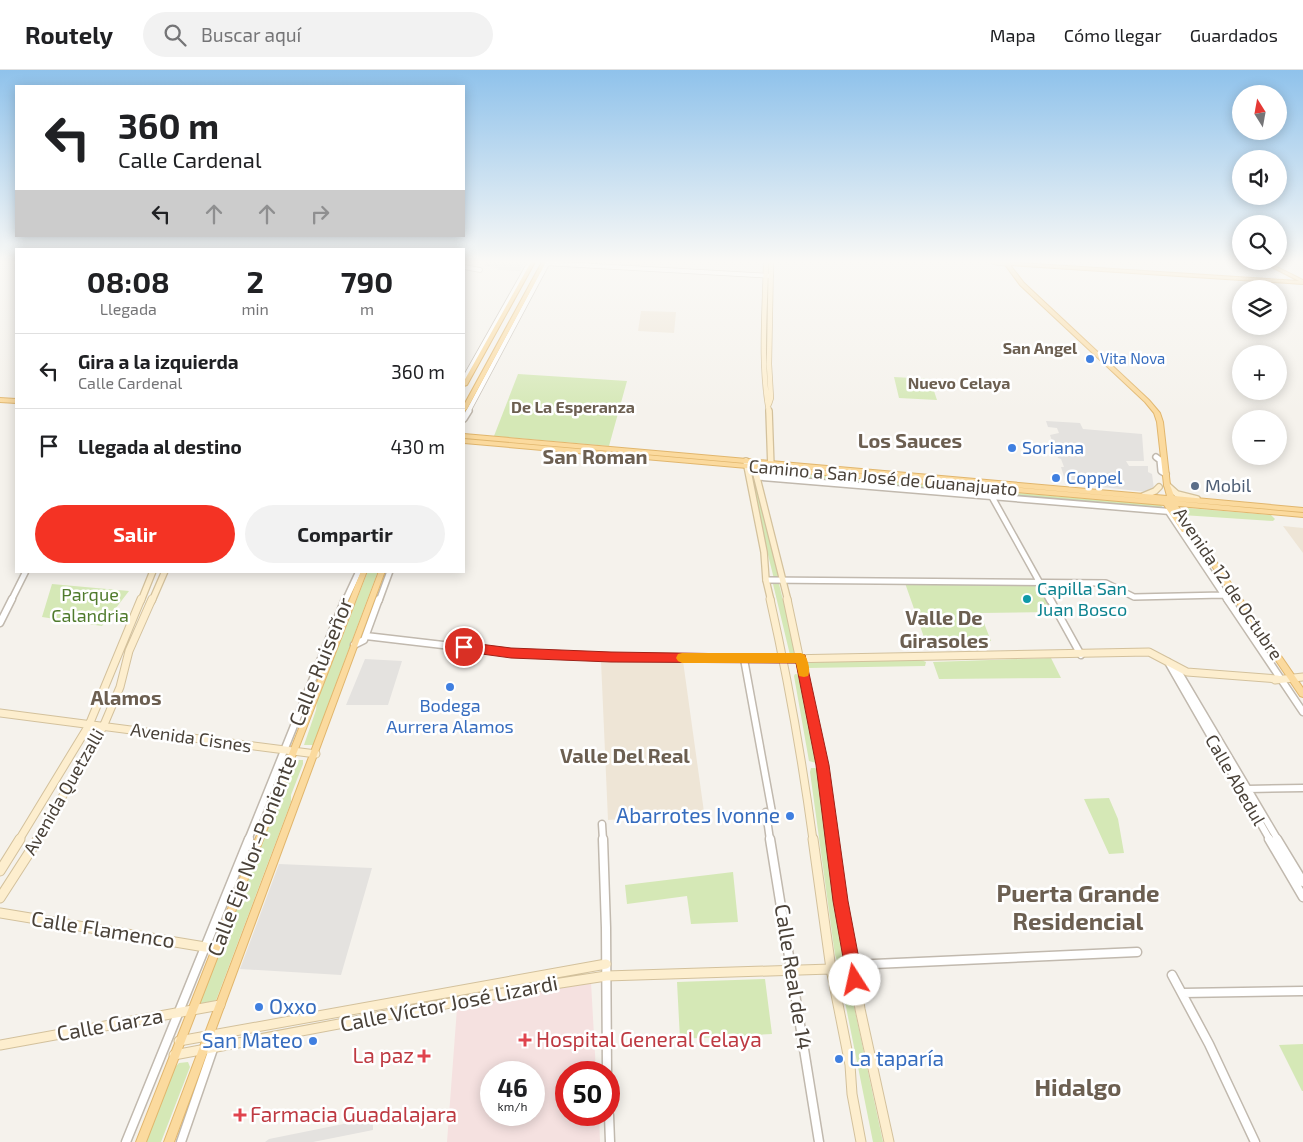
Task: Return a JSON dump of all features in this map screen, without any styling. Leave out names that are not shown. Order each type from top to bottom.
[{"type":"main road","points":[[465,383],[504,312]]},
{"type":"main road","points":[[465,407],[518,312]]},
{"type":"main road","points":[[768,312],[771,398],[768,404],[771,466]]},
{"type":"main road","name":"Avenida 12 de Octubre","points":[[1052,312],[1147,401],[1157,413],[1160,422],[1167,486],[1172,512],[1284,678],[1303,702]]},
{"type":"main road","points":[[0,395],[15,396]]},
{"type":"main road","points":[[0,400],[15,401]]},
{"type":"main road","name":"Camino a San José de Guanajuato","points":[[465,436],[987,488],[1170,502],[1303,515]]},
{"type":"main road","name":"Camino a San José de Guanajuato","points":[[465,441],[750,464]]},
{"type":"main road","points":[[750,464],[757,477],[801,658],[822,765],[840,901],[888,1142]]},
{"type":"main road","points":[[750,464],[764,552],[766,580],[784,660],[803,766],[831,969],[850,1065],[852,1094],[861,1142]]},
{"type":"main road","name":"Camino a San José de Guanajuato","points":[[771,466],[1143,496],[1170,502],[1200,500],[1303,510]]},
{"type":"main road","points":[[1167,486],[1177,494],[1200,500]]},
{"type":"main road","points":[[1143,496],[1159,487]]},
{"type":"main road","name":"Avenida Quetzalli","points":[[0,871],[67,764],[89,725],[152,573]]},
{"type":"main road","name":"Avenida Quetzalli","points":[[0,898],[55,812],[103,727],[120,687],[130,651],[164,573]]},
{"type":"main road","name":"Calle Eje Nor-Poniente","points":[[140,1142],[289,751],[363,573]]},
{"type":"main road","name":"Calle Eje Nor-Poniente","points":[[169,1142],[208,1050],[209,1036],[220,1005],[316,754],[381,573]]},
{"type":"main road","points":[[784,660],[801,658],[929,656],[945,658],[1080,654],[1150,656],[1188,676],[1273,680],[1303,677]]},
{"type":"main road","name":"Avenida 12 de Octubre","points":[[1284,678],[1303,694]]},
{"type":"main road","name":"Avenida Cisnes","points":[[0,713],[316,754]]},
{"type":"main road","name":"Calle Flamenco","points":[[0,913],[206,947]]},
{"type":"main road","name":"Calle Víctor José Lizardi","points":[[179,1041],[606,964]]},
{"type":"main road","name":"Calle Víctor José Lizardi","points":[[174,1055],[541,986],[606,976],[831,969],[852,965]]},
{"type":"main road","name":"Calle Garza","points":[[0,1045],[220,1005]]},
{"type":"street","points":[[465,377],[502,312]]},
{"type":"street","points":[[465,417],[520,312]]},
{"type":"street","points":[[1156,457],[1160,460],[1161,471],[1166,474]]},
{"type":"street","points":[[757,477],[1172,512],[1223,595],[1284,678],[1303,712]]},
{"type":"street","points":[[987,488],[1080,654]]},
{"type":"street","points":[[0,623],[25,573]]},
{"type":"street","name":"Calle Ruiseñor","points":[[126,1142],[289,751],[358,573]]},
{"type":"street","points":[[354,645],[364,640],[366,636],[389,573]]},
{"type":"street","points":[[766,580],[1106,583],[1134,597],[1223,595]]},
{"type":"street","points":[[366,636],[511,653],[784,660]]},
{"type":"street","name":"Calle Real de 14","points":[[744,659],[819,1142]]},
{"type":"street","name":"Calle Abedul","points":[[1173,667],[1303,882]]},
{"type":"street","name":"Calle Abedul","points":[[1173,667],[1303,897]]},
{"type":"street","points":[[1248,789],[1303,788]]},
{"type":"street","points":[[602,824],[607,1061]]},
{"type":"street","points":[[852,965],[1136,952]]},
{"type":"street","points":[[1172,975],[1209,1044],[1255,1142]]},
{"type":"street","points":[[1183,993],[1303,991]]},
{"type":"street","points":[[181,1142],[208,1050]]},
{"type":"street","points":[[609,1126],[610,1142]]},
{"type":"shaded area","points":[[641,312],[676,312],[674,333],[638,331]]},
{"type":"shaded area","points":[[1046,421],[1080,423],[1083,429],[1142,434],[1144,461],[1126,461],[1129,466],[1148,466],[1148,472],[1152,474],[1154,489],[1146,492],[1066,483],[1061,467],[1064,467],[1061,459],[1058,458],[1050,435],[1059,433],[1057,428],[1048,427]]},
{"type":"shaded area","points":[[1283,526],[1303,528],[1303,553]]},
{"type":"shaded area","points":[[365,659],[402,661],[388,705],[346,705]]},
{"type":"shaded area","points":[[601,661],[683,661],[704,812],[608,820]]},
{"type":"shaded area","points":[[279,864],[372,868],[341,975],[240,969]]},
{"type":"shaded area","name":"Hospital General Celaya","points":[[591,982],[595,1061],[555,1061],[555,1126],[599,1126],[600,1142],[447,1142],[457,1008]]},
{"type":"shaded area","points":[[373,1118],[373,1130],[313,1142],[265,1142],[269,1139]]},
{"type":"green space","points":[[518,374],[627,381],[609,446],[494,436]]},
{"type":"green space","points":[[894,377],[930,379],[937,400],[899,398]]},
{"type":"green space","points":[[753,469],[779,578],[774,578],[773,575],[747,470]]},
{"type":"green space","points":[[758,471],[950,487],[954,490],[760,474]]},
{"type":"green space","points":[[996,491],[1161,505],[1164,509],[991,493]]},
{"type":"green space","points":[[1188,508],[1271,515],[1275,519],[1273,521],[1182,515],[1180,512]]},
{"type":"green space","points":[[367,573],[377,573],[313,745],[304,745],[316,710],[317,701]]},
{"type":"green space","points":[[776,582],[779,584],[797,656],[791,657],[790,655],[773,584]]},
{"type":"green space","points":[[905,583],[1040,583],[1055,612],[980,613],[991,641],[926,643]]},
{"type":"green space","name":"Parque Calandria","points":[[52,584],[129,591],[102,626],[42,617]]},
{"type":"green space","points":[[1051,658],[1061,678],[939,679],[933,662]]},
{"type":"green space","points":[[919,659],[926,662],[925,666],[807,668],[803,661]]},
{"type":"green space","points":[[795,674],[801,675],[816,763],[809,761]]},
{"type":"green space","points":[[295,760],[303,760],[303,764],[291,795],[291,802],[215,1003],[210,1006],[198,1004],[277,801]]},
{"type":"green space","points":[[811,768],[819,770],[845,954],[844,960],[837,961],[835,955],[810,772]]},
{"type":"green space","points":[[1109,798],[1118,819],[1124,853],[1109,854],[1084,799]]},
{"type":"green space","points":[[733,872],[738,922],[691,924],[687,896],[627,904],[625,885]]},
{"type":"green space","points":[[843,972],[848,978],[883,1142],[873,1142],[840,977],[840,973]]},
{"type":"green space","points":[[765,979],[772,1034],[680,1039],[677,982]]},
{"type":"green space","points":[[1303,1044],[1303,1091],[1302,1091],[1279,1045]]},
{"type":"green space","points":[[188,1062],[190,1067],[161,1142],[144,1142],[172,1070],[179,1063]]},
{"type":"slow traffic","points":[[682,658],[784,660],[801,658],[804,672]]},
{"type":"place","name":"Vita Nova","points":[[1090,359]]},
{"type":"place","name":"Soriana","points":[[1012,448]]},
{"type":"place","name":"Coppel","points":[[1056,478]]},
{"type":"place","name":"Mobil","points":[[1195,486]]},
{"type":"place","name":"Capilla San Juan Bosco","points":[[1027,599]]},
{"type":"place","name":"Bodega Aurrera Alamos","points":[[450,687]]},
{"type":"place","name":"Abarrotes Ivonne","points":[[790,816]]},
{"type":"place","name":"Oxxo","points":[[259,1007]]},
{"type":"place","name":"Hospital General Celaya","points":[[525,1040]]},
{"type":"place","name":"San Mateo","points":[[313,1041]]},
{"type":"place","name":"La paz","points":[[424,1056]]},
{"type":"place","name":"La taparía","points":[[839,1059]]},
{"type":"place","name":"Farmacia Guadalajara","points":[[240,1115]]},
{"type":"district","name":"San Angel","points":[[1040,348]]},
{"type":"district","name":"Nuevo Celaya","points":[[959,383]]},
{"type":"district","name":"De La Esperanza","points":[[573,407]]},
{"type":"district","name":"Los Sauces","points":[[910,441]]},
{"type":"district","name":"San Roman","points":[[595,457]]},
{"type":"district","name":"Valle De Girasoles","points":[[944,630]]},
{"type":"district","name":"Alamos","points":[[126,698]]},
{"type":"district","name":"Valle Del Real","points":[[625,756]]},
{"type":"district","name":"Puerta Grande Residencial","points":[[1078,908]]},
{"type":"district","name":"Hidalgo","points":[[1078,1088]]},
{"type":"route","points":[[464,647],[511,653],[611,657],[784,660],[801,658],[822,765],[840,901],[855,980]]}]
